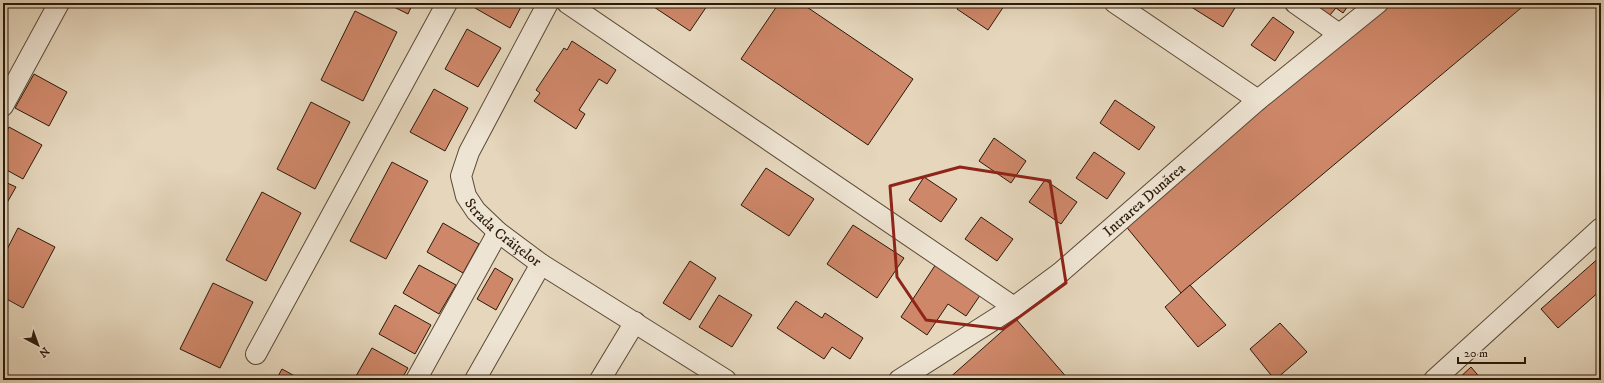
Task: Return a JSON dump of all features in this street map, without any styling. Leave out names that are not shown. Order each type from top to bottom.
[{"type":"street","points":[[3,106],[59,3]]},
{"type":"street","points":[[256,354],[447,3]]},
{"type":"street","name":"Strada Crăițelor","points":[[548,3],[469,152],[461,176],[466,196],[476,211],[498,232],[541,264],[726,380]]},
{"type":"street","points":[[567,3],[1014,306]]},
{"type":"street","points":[[1115,3],[1258,100]]},
{"type":"street","points":[[1294,3],[1339,34]]},
{"type":"street","name":"Intrarea Dunărea","points":[[899,380],[1014,306],[1062,272],[1258,100],[1378,3]]},
{"type":"street","points":[[1434,380],[1601,228]]},
{"type":"street","points":[[416,380],[498,232]]},
{"type":"street","points":[[475,380],[541,264]]},
{"type":"street","points":[[600,380],[635,322]]},
{"type":"highlighted area","points":[[960,167],[1050,181],[1066,283],[1003,329],[926,320],[897,277],[890,186]]},
{"type":"building","points":[[166,3],[177,3],[175,7]]},
{"type":"building","points":[[386,3],[413,3],[408,14]]},
{"type":"building","points":[[477,3],[523,3],[510,28],[475,8]]},
{"type":"building","points":[[648,3],[709,3],[690,31]]},
{"type":"building","points":[[779,3],[801,3],[913,79],[868,145],[741,59]]},
{"type":"building","points":[[961,3],[1006,3],[988,30],[957,9]]},
{"type":"building","points":[[1185,3],[1238,3],[1223,27]]},
{"type":"building","points":[[1313,3],[1340,3],[1330,15]]},
{"type":"building","points":[[1340,3],[1350,3],[1343,13],[1336,8]]},
{"type":"building","points":[[1388,3],[1527,3],[1181,293],[1124,224]]},
{"type":"building","points":[[355,11],[397,32],[363,101],[321,80]]},
{"type":"building","points":[[1273,17],[1294,32],[1275,61],[1251,45]]},
{"type":"building","points":[[467,29],[501,48],[478,87],[445,69]]},
{"type":"building","points":[[572,41],[616,70],[607,84],[599,79],[579,110],[585,114],[576,129],[534,101],[540,93],[536,90],[564,48],[567,50]]},
{"type":"building","points":[[34,74],[67,92],[49,126],[15,108]]},
{"type":"building","points":[[434,89],[468,108],[445,151],[410,132]]},
{"type":"building","points":[[1115,100],[1155,127],[1139,150],[1100,123]]},
{"type":"building","points":[[311,102],[350,122],[315,189],[277,169]]},
{"type":"building","points":[[9,127],[42,145],[23,179],[3,168],[3,138]]},
{"type":"building","points":[[994,138],[1026,161],[1011,183],[979,161]]},
{"type":"building","points":[[1094,152],[1125,173],[1107,199],[1076,178]]},
{"type":"building","points":[[392,162],[428,181],[386,259],[350,241]]},
{"type":"building","points":[[766,168],[814,199],[789,236],[741,205]]},
{"type":"building","points":[[924,177],[957,199],[941,222],[909,200]]},
{"type":"building","points":[[1045,180],[1077,202],[1061,224],[1029,202]]},
{"type":"building","points":[[3,181],[16,187],[4,208],[3,207]]},
{"type":"building","points":[[262,192],[301,213],[266,281],[226,260]]},
{"type":"building","points":[[981,217],[1013,239],[997,261],[965,239]]},
{"type":"building","points":[[443,223],[479,244],[463,273],[427,252]]},
{"type":"building","points":[[853,225],[904,258],[877,298],[827,264]]},
{"type":"building","points":[[18,228],[55,247],[23,308],[3,297],[3,257]]},
{"type":"building","points":[[1601,256],[1601,290],[1558,328],[1541,309]]},
{"type":"building","points":[[690,261],[716,278],[690,320],[663,303]]},
{"type":"building","points":[[938,261],[983,291],[966,316],[948,304],[927,335],[901,317]]},
{"type":"building","points":[[419,265],[456,285],[439,314],[403,293]]},
{"type":"building","points":[[495,268],[513,279],[496,310],[477,299]]},
{"type":"building","points":[[213,283],[253,302],[220,368],[180,349]]},
{"type":"building","points":[[1190,285],[1226,325],[1198,347],[1165,307]]},
{"type":"building","points":[[719,295],[752,315],[732,347],[699,327]]},
{"type":"building","points":[[796,301],[822,318],[825,313],[863,338],[850,359],[832,347],[824,359],[777,328]]},
{"type":"building","points":[[395,305],[431,325],[415,354],[379,334]]},
{"type":"building","points":[[1016,319],[1069,380],[947,380]]},
{"type":"building","points":[[1280,323],[1307,352],[1275,380],[1250,349]]},
{"type":"building","points":[[372,348],[408,368],[401,380],[362,380],[356,376]]},
{"type":"building","points":[[1471,367],[1482,380],[1457,380]]},
{"type":"building","points":[[282,369],[302,380],[276,380]]}]
